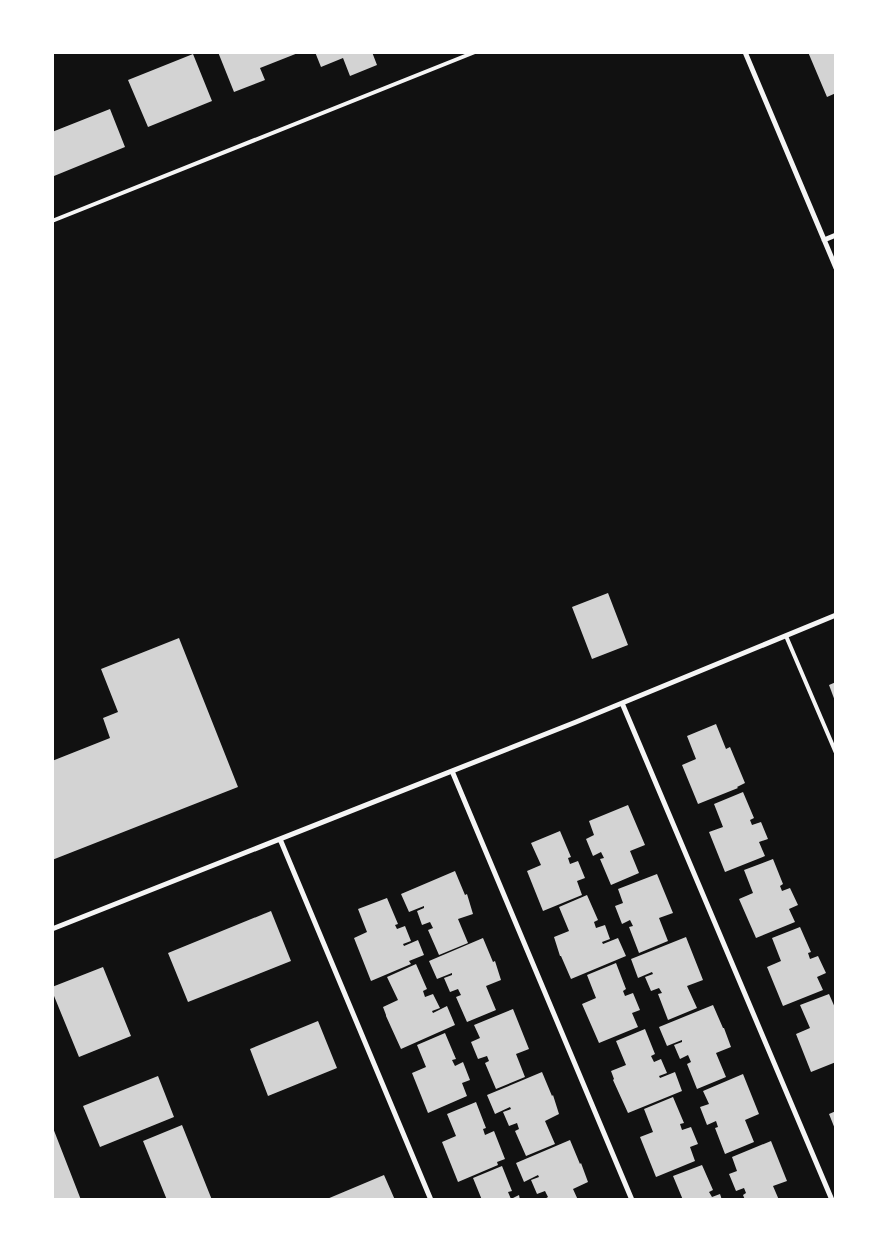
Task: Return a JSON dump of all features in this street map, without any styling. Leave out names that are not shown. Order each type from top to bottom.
[{"type":"street","points":[[745,52],[836,268]]},
{"type":"street","points":[[824,240],[836,235]]},
{"type":"street","points":[[52,929],[622,704],[836,615]]},
{"type":"street","points":[[622,704],[832,1200]]},
{"type":"street","points":[[452,771],[632,1200]]},
{"type":"street","points":[[280,839],[432,1200]]},
{"type":"lane","points":[[52,221],[474,52]]},
{"type":"lane","points":[[786,636],[836,753]]},
{"type":"building","points":[[218,52],[298,53],[260,68],[265,80],[234,92]]},
{"type":"building","points":[[315,52],[372,52],[377,65],[350,76],[343,58],[321,67]]},
{"type":"building","points":[[808,52],[836,52],[836,93],[827,97]]},
{"type":"building","points":[[193,54],[212,101],[148,127],[128,80]]},
{"type":"building","points":[[110,109],[125,147],[54,176],[52,172],[52,132]]},
{"type":"building","points":[[608,593],[628,645],[592,659],[572,607]]},
{"type":"building","points":[[179,638],[238,787],[52,860],[52,761],[110,738],[103,718],[118,712],[101,669]]},
{"type":"building","points":[[836,682],[836,701],[835,701],[829,685]]},
{"type":"building","points":[[716,724],[726,749],[730,747],[745,783],[738,788],[698,804],[682,765],[696,759],[687,736]]},
{"type":"building","points":[[743,792],[754,818],[750,820],[752,825],[761,822],[768,839],[759,842],[765,856],[725,872],[709,832],[723,827],[714,804]]},
{"type":"building","points":[[628,805],[645,845],[630,851],[639,873],[611,885],[600,859],[604,858],[601,852],[593,856],[586,839],[594,835],[589,821]]},
{"type":"building","points":[[560,831],[571,857],[568,858],[570,864],[578,861],[585,878],[577,881],[582,895],[543,911],[527,871],[541,865],[531,843]]},
{"type":"building","points":[[773,859],[783,884],[780,886],[782,891],[790,888],[798,905],[789,909],[795,922],[756,938],[739,899],[753,893],[744,870]]},
{"type":"building","points":[[455,871],[465,895],[467,894],[473,914],[458,919],[468,943],[439,955],[428,930],[433,928],[430,922],[422,925],[417,911],[424,908],[424,906],[409,912],[401,894]]},
{"type":"building","points":[[657,874],[673,913],[659,918],[668,941],[639,953],[629,927],[633,926],[630,920],[622,924],[615,906],[623,903],[618,889]]},
{"type":"building","points":[[587,895],[598,920],[594,922],[596,928],[605,925],[610,939],[602,942],[603,944],[618,938],[626,956],[571,979],[560,956],[554,937],[569,931],[559,907]]},
{"type":"building","points":[[387,898],[398,924],[395,925],[397,929],[405,926],[411,941],[403,944],[404,946],[418,940],[424,955],[409,961],[411,964],[371,981],[354,938],[367,932],[358,909]]},
{"type":"building","points":[[271,911],[291,961],[188,1002],[168,953]]},
{"type":"building","points":[[800,927],[811,952],[808,953],[810,959],[818,956],[826,973],[817,977],[823,990],[783,1006],[767,967],[781,961],[772,938]]},
{"type":"building","points":[[686,937],[703,980],[687,986],[697,1008],[668,1020],[658,994],[662,993],[659,988],[651,991],[645,977],[653,974],[652,972],[638,978],[631,959]]},
{"type":"building","points":[[483,938],[493,962],[495,961],[501,980],[486,986],[496,1010],[467,1022],[456,997],[461,995],[458,989],[450,992],[444,978],[452,975],[452,973],[437,979],[429,961]]},
{"type":"building","points":[[616,963],[626,989],[623,991],[625,996],[633,993],[640,1010],[632,1013],[638,1027],[599,1043],[582,1004],[596,998],[587,975]]},
{"type":"building","points":[[416,964],[427,989],[423,991],[425,997],[433,994],[440,1008],[432,1011],[433,1013],[447,1006],[455,1025],[401,1049],[383,1007],[398,1000],[387,977]]},
{"type":"building","points":[[103,967],[131,1036],[79,1057],[52,987]]},
{"type":"building","points":[[829,994],[836,1010],[836,1062],[811,1072],[796,1034],[810,1028],[800,1005]]},
{"type":"building","points":[[713,1005],[731,1047],[716,1053],[726,1077],[697,1089],[687,1064],[691,1062],[688,1055],[680,1059],[674,1045],[682,1042],[682,1040],[667,1046],[659,1027]]},
{"type":"building","points":[[513,1009],[529,1049],[516,1054],[525,1077],[496,1089],[485,1063],[489,1061],[487,1056],[478,1059],[471,1042],[480,1038],[474,1025]]},
{"type":"building","points":[[318,1021],[337,1068],[268,1096],[250,1049]]},
{"type":"building","points":[[645,1029],[655,1054],[651,1056],[654,1062],[661,1059],[667,1073],[659,1076],[660,1078],[675,1072],[682,1091],[628,1113],[613,1080],[611,1071],[626,1065],[616,1041]]},
{"type":"building","points":[[445,1033],[456,1059],[452,1060],[455,1066],[463,1062],[470,1080],[462,1083],[467,1096],[428,1113],[412,1073],[426,1067],[417,1045]]},
{"type":"building","points":[[542,1072],[553,1095],[559,1114],[545,1121],[555,1144],[526,1156],[515,1131],[519,1129],[517,1123],[509,1126],[503,1112],[511,1109],[510,1107],[495,1114],[487,1095]]},
{"type":"building","points":[[743,1074],[759,1114],[745,1120],[754,1142],[725,1154],[715,1128],[718,1127],[716,1121],[707,1125],[700,1107],[709,1104],[703,1091]]},
{"type":"building","points":[[158,1076],[174,1117],[100,1147],[83,1106]]},
{"type":"building","points":[[673,1097],[684,1123],[680,1124],[682,1130],[691,1127],[698,1144],[690,1147],[695,1161],[656,1177],[640,1137],[653,1132],[644,1109]]},
{"type":"building","points":[[476,1102],[486,1128],[483,1129],[485,1135],[494,1131],[505,1159],[497,1162],[498,1165],[458,1182],[442,1142],[456,1136],[447,1114]]},
{"type":"building","points":[[836,1111],[836,1129],[835,1129],[829,1114]]},
{"type":"building","points":[[182,1125],[212,1200],[167,1200],[143,1141]]},
{"type":"building","points":[[53,1128],[81,1200],[52,1200]]},
{"type":"building","points":[[570,1140],[588,1182],[573,1189],[578,1200],[543,1200],[548,1197],[545,1191],[537,1194],[531,1180],[539,1177],[538,1175],[524,1182],[516,1163]]},
{"type":"building","points":[[771,1141],[787,1181],[773,1186],[779,1200],[745,1200],[743,1195],[746,1193],[744,1188],[736,1191],[729,1174],[737,1171],[732,1157]]},
{"type":"building","points":[[702,1165],[713,1190],[709,1192],[712,1197],[720,1194],[722,1200],[683,1200],[673,1176]]},
{"type":"building","points":[[502,1166],[512,1191],[508,1192],[511,1199],[519,1195],[520,1200],[482,1200],[473,1178]]},
{"type":"building","points":[[384,1175],[395,1200],[327,1200],[327,1199]]}]
